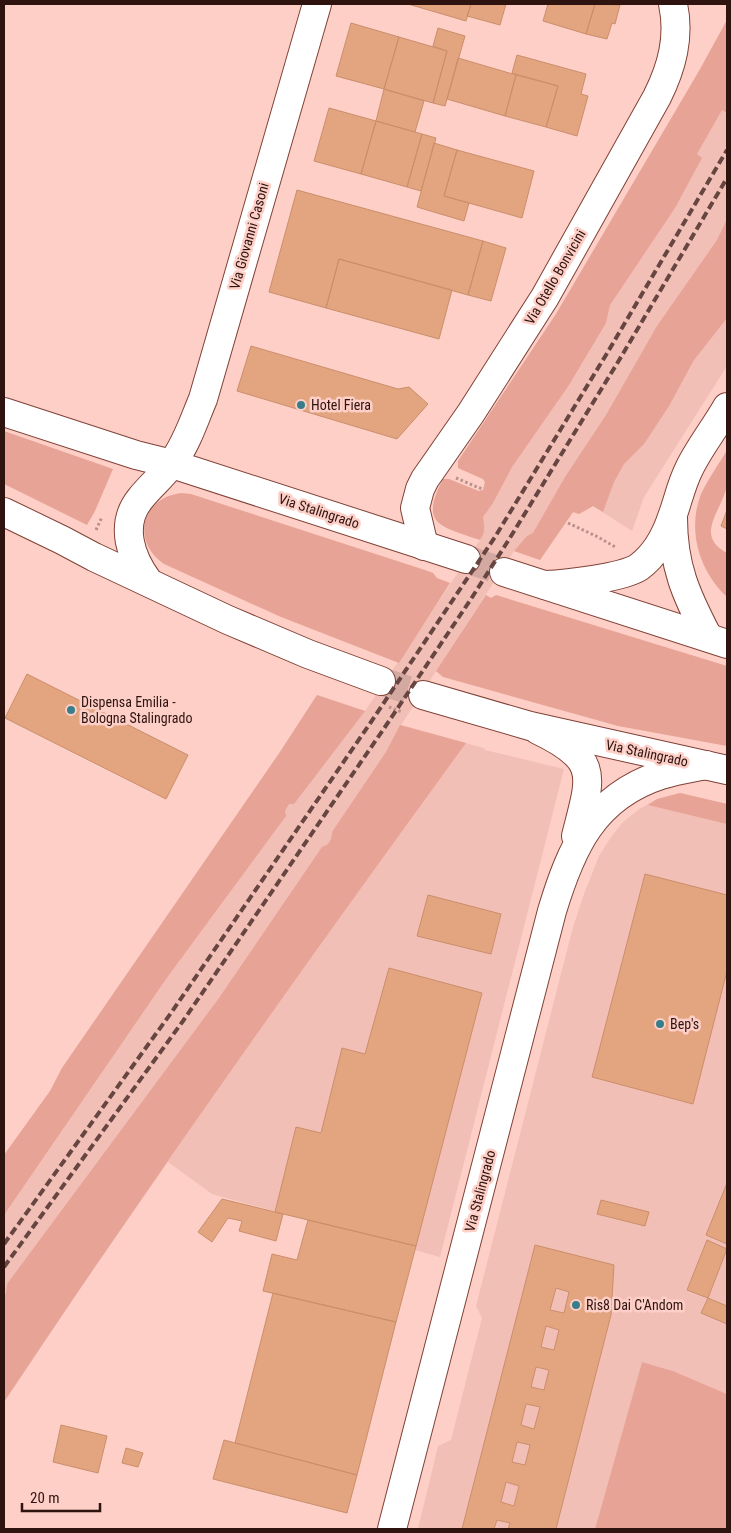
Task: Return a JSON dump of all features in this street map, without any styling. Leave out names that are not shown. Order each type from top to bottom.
[{"type":"street","name":"Via Giovanni Casoni","points":[[172,464],[184,446],[204,399],[224,322],[317,4]]},
{"type":"street","name":"Via Otello Bonvicini","points":[[424,546],[415,508],[420,489],[428,472],[471,413],[545,297],[657,97],[665,81],[673,56],[676,5]]},
{"type":"street","points":[[545,585],[597,579],[634,569],[652,555],[660,543],[672,516],[689,468],[727,407]]},
{"type":"street","name":"Via Stalingrado","points":[[4,412],[466,559]]},
{"type":"street","points":[[148,581],[132,556],[129,521],[139,500],[172,464]]},
{"type":"street","points":[[4,512],[228,620],[381,681]]},
{"type":"street","points":[[672,516],[675,553],[682,584],[689,601],[717,640]]},
{"type":"street","points":[[504,572],[717,640]]},
{"type":"street","name":"Via Stalingrado","points":[[423,695],[530,726],[716,768]]},
{"type":"street","name":"Via Stalingrado","points":[[392,1529],[552,911],[571,854],[586,796],[585,765],[575,752],[530,726]]},
{"type":"street","name":"Via Stalingrado","points":[[571,854],[593,820],[605,807],[628,790],[659,776],[716,768]]},
{"type":"path","points":[[448,475],[482,489]]},
{"type":"path","points":[[568,522],[598,536],[623,552]]},
{"type":"shaded area","points":[[727,20],[727,366],[644,497],[632,531],[593,506],[579,514],[573,512],[540,560],[514,551],[401,725],[484,748],[485,750],[564,769],[440,1257],[212,1194],[168,1162],[4,1402],[4,1155],[50,1092],[62,1068],[280,752],[317,695],[365,711],[482,537],[479,491],[483,490],[485,482],[483,479],[458,468],[458,461],[556,314]]},
{"type":"shaded area","points":[[727,20],[727,113],[722,110],[697,154],[702,158],[675,208],[610,305],[606,323],[569,385],[512,467],[493,503],[483,517],[484,532],[480,540],[444,527],[434,515],[433,506],[443,479],[449,479],[479,491],[483,490],[485,482],[483,479],[458,468],[458,461],[556,314]]},
{"type":"shaded area","points":[[727,219],[727,318],[694,360],[669,406],[644,444],[624,464],[614,482],[603,512],[593,506],[579,514],[573,512],[540,560],[514,551],[527,536],[533,533],[565,477],[606,415],[657,326],[717,240]]},
{"type":"shaded area","points":[[4,431],[113,469],[87,525],[4,484]]},
{"type":"shaded area","points":[[727,450],[727,485],[711,530],[712,538],[717,546],[727,553],[727,597],[717,587],[703,562],[698,549],[695,522],[701,494]]},
{"type":"shaded area","points":[[181,493],[191,494],[428,571],[437,578],[450,583],[399,663],[281,617],[164,564],[154,555],[147,544],[144,533],[145,522],[149,512],[157,503],[167,497]]},
{"type":"shaded area","points":[[486,595],[491,598],[496,595],[727,666],[727,746],[618,726],[443,677],[436,671]]},
{"type":"shaded area","points":[[317,695],[365,711],[294,804],[289,804],[285,811],[286,816],[166,979],[4,1215],[4,1155],[50,1091],[62,1068],[280,752]]},
{"type":"shaded area","points":[[400,725],[466,743],[231,1070],[116,1235],[4,1402],[4,1297],[7,1284],[219,998],[322,847],[330,842],[332,832],[386,752]]},
{"type":"shaded area","points":[[680,793],[727,804],[727,1394],[673,1371],[642,1362],[595,1529],[418,1529],[438,1446],[451,1440],[482,1318],[476,1306],[573,927],[584,894],[599,856],[623,822],[653,801]]},
{"type":"shaded area","points":[[680,793],[727,804],[727,824],[648,805],[657,799]]},
{"type":"shaded area","points":[[642,1362],[673,1371],[727,1394],[727,1529],[595,1529]]},
{"type":"building","points":[[408,4],[471,4],[466,21]]},
{"type":"building","points":[[471,4],[506,4],[500,25],[467,16]]},
{"type":"building","points":[[548,4],[595,4],[586,34],[543,21]]},
{"type":"building","points":[[595,4],[620,5],[615,24],[612,23],[607,39],[586,34]]},
{"type":"building","points":[[351,23],[399,37],[384,89],[336,76]]},
{"type":"building","points":[[438,28],[465,36],[445,106],[433,103],[447,51],[433,46]]},
{"type":"building","points":[[399,37],[447,51],[433,103],[384,89]]},
{"type":"building","points":[[517,55],[586,74],[581,94],[588,96],[577,136],[546,127],[558,86],[512,73]]},
{"type":"building","points":[[458,58],[516,75],[505,116],[447,99]]},
{"type":"building","points":[[516,75],[558,86],[546,127],[505,116]]},
{"type":"building","points":[[384,89],[424,101],[415,132],[376,121]]},
{"type":"building","points":[[329,108],[376,121],[361,174],[314,161]]},
{"type":"building","points":[[376,121],[422,134],[407,187],[361,174]]},
{"type":"building","points":[[422,134],[436,138],[421,191],[407,187]]},
{"type":"building","points":[[434,143],[457,150],[444,196],[469,203],[464,221],[417,207]]},
{"type":"building","points":[[457,150],[534,171],[522,218],[444,196]]},
{"type":"building","points":[[297,190],[483,241],[468,295],[339,259],[326,308],[269,292]]},
{"type":"building","points":[[483,241],[506,248],[491,301],[468,295]]},
{"type":"building","points":[[339,259],[452,290],[439,339],[326,308]]},
{"type":"building","points":[[251,346],[398,389],[409,387],[428,404],[397,439],[237,391]]},
{"type":"building","points":[[727,510],[727,529],[721,526]]},
{"type":"building","points":[[27,674],[188,755],[166,799],[5,718]]},
{"type":"building","name":"Bep's","points":[[645,874],[727,895],[727,971],[693,1104],[592,1077]]},
{"type":"building","points":[[428,895],[501,914],[491,954],[417,936]]},
{"type":"building","points":[[389,968],[482,993],[416,1246],[275,1212],[296,1127],[321,1133],[342,1048],[365,1054]]},
{"type":"building","points":[[727,1183],[727,1244],[706,1235]]},
{"type":"building","points":[[222,1199],[283,1214],[276,1241],[239,1231],[242,1221],[228,1218],[212,1242],[198,1232]]},
{"type":"building","points":[[601,1200],[649,1212],[645,1226],[597,1214]]},
{"type":"building","points":[[308,1220],[416,1246],[396,1322],[263,1291],[272,1254],[297,1260]]},
{"type":"building","points":[[707,1240],[727,1249],[708,1298],[687,1290]]},
{"type":"building","points":[[535,1245],[614,1265],[611,1315],[556,1529],[508,1529],[510,1523],[497,1520],[494,1529],[462,1529]],"holes":[[[556,1288],[569,1292],[564,1313],[550,1310]],[[546,1326],[559,1330],[554,1350],[541,1347]],[[536,1367],[549,1370],[544,1390],[531,1387]],[[526,1404],[540,1407],[534,1429],[521,1425]],[[517,1442],[530,1445],[525,1465],[512,1462]],[[506,1482],[519,1486],[514,1506],[501,1502]]]},
{"type":"building","points":[[273,1293],[396,1322],[357,1475],[235,1443]]},
{"type":"building","points":[[708,1298],[727,1306],[727,1324],[701,1313]]},
{"type":"building","points":[[61,1425],[107,1436],[98,1473],[53,1462]]},
{"type":"building","points":[[224,1440],[357,1475],[347,1513],[213,1479]]},
{"type":"building","points":[[126,1448],[143,1453],[138,1467],[122,1463]]},
{"type":"tunnel","points":[[466,559],[504,572]]},
{"type":"tunnel","points":[[381,681],[423,695]]},
{"type":"railway","points":[[4,1244],[171,1013],[371,722],[495,537],[606,355],[727,150]]},
{"type":"railway","points":[[4,1267],[183,1021],[471,599],[618,362],[727,178]]},
{"type":"place","name":"Hotel Fiera","points":[[301,405]]},
{"type":"place","name":"Dispensa Emilia - Bologna Stalingrado","points":[[71,710]]},
{"type":"place","name":"Bep's","points":[[660,1024]]},
{"type":"place","name":"Ris8 Dai C'Andom","points":[[576,1305]]}]
